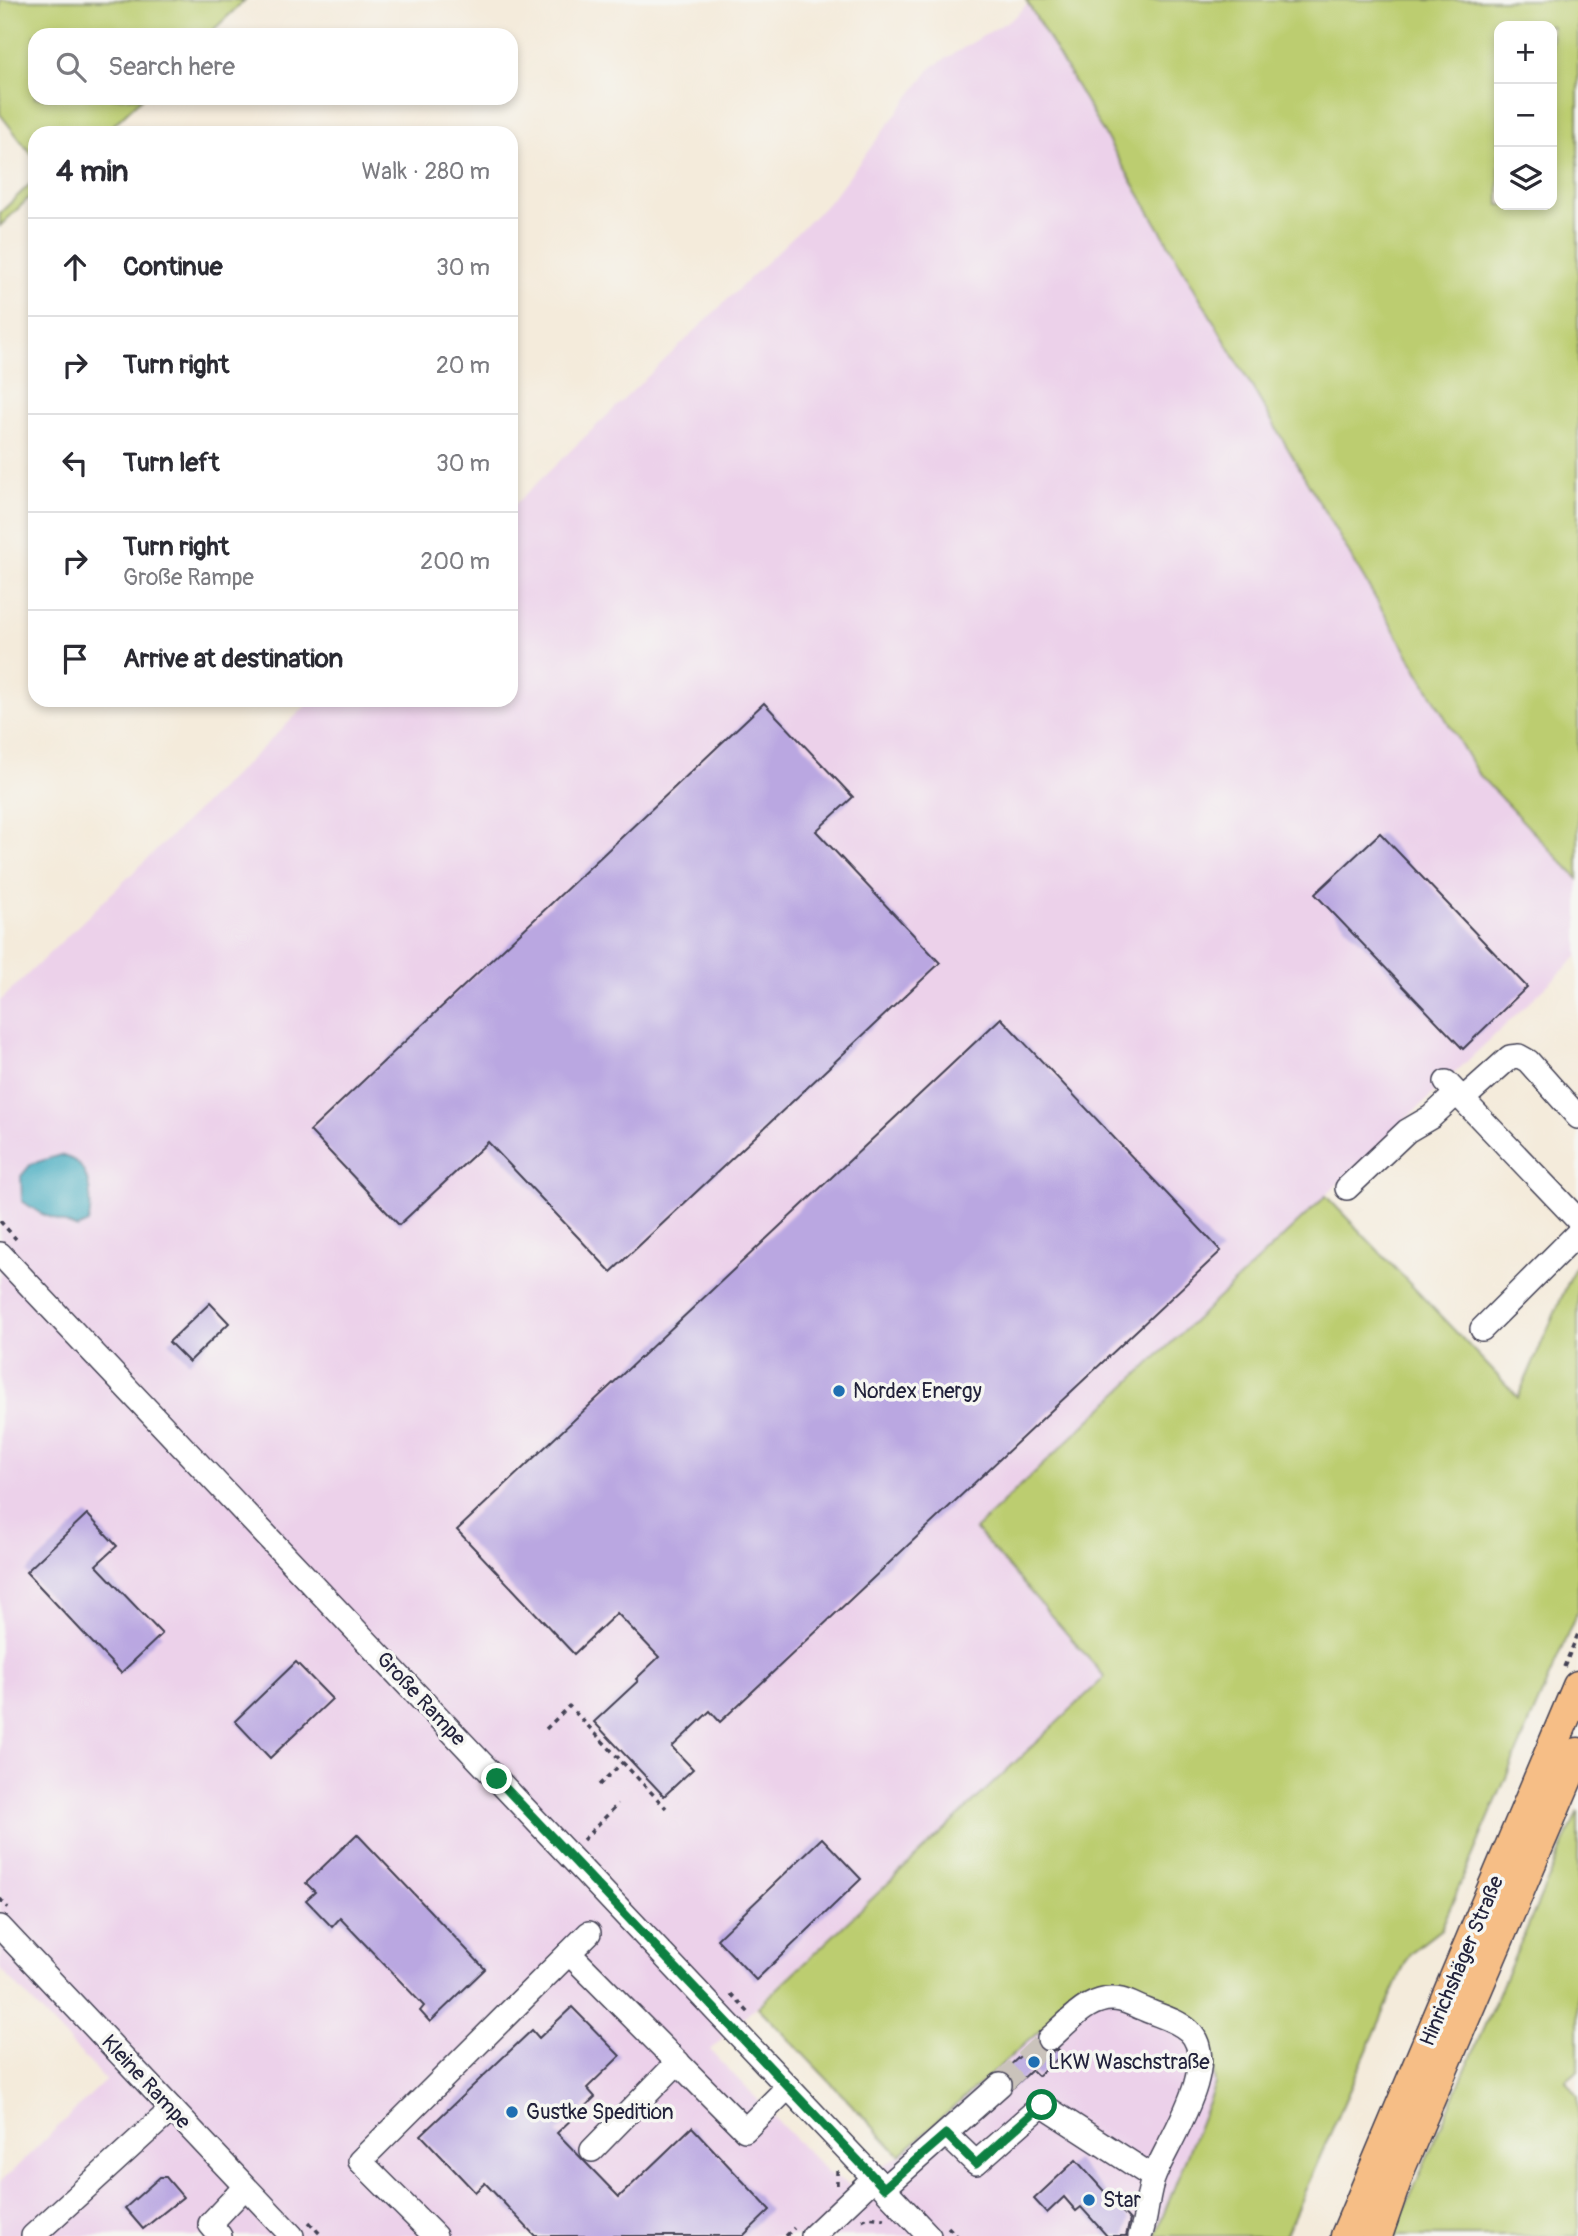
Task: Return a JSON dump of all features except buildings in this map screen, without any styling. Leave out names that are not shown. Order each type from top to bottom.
[{"type":"main road","name":"Hinrichshäger Straße","points":[[1346,2236],[1578,1686]]},
{"type":"main road","name":"Hinrichshäger Straße","points":[[1377,2236],[1401,2166],[1578,1753]]},
{"type":"street","points":[[1347,1188],[1407,1131],[1431,1117],[1455,1091],[1510,1056],[1519,1056],[1528,1061],[1578,1117]]},
{"type":"street","points":[[1455,1091],[1578,1220]]},
{"type":"street","points":[[1482,1329],[1578,1233]]},
{"type":"street","name":"Große Rampe","points":[[0,1254],[929,2236]]},
{"type":"street","name":"Kleine Rampe","points":[[0,1927],[292,2236]]},
{"type":"street","points":[[435,2236],[360,2161],[589,1933]]},
{"type":"street","points":[[569,1953],[746,2130],[788,2087]]},
{"type":"street","points":[[1049,2039],[1090,2004],[1104,1999],[1120,1999],[1177,2022],[1191,2033],[1199,2048],[1201,2063],[1198,2081],[1153,2177],[1140,2236]]},
{"type":"street","points":[[592,2150],[678,2063]]},
{"type":"street","points":[[813,2236],[946,2134],[1000,2085]]},
{"type":"street","points":[[946,2134],[976,2164],[1042,2105],[1153,2177]]},
{"type":"street","points":[[33,2236],[172,2109]]},
{"type":"street","points":[[209,2232],[245,2187]]},
{"type":"path","points":[[546,1729],[569,1706],[666,1808]]},
{"type":"path","points":[[599,1785],[623,1762]]},
{"type":"path","points":[[583,1840],[618,1804]]},
{"type":"path","points":[[837,2186],[838,2173]]},
{"type":"path","points":[[868,2217],[877,2216],[885,2220]]},
{"type":"shaded area","points":[[1028,3],[1478,774],[1578,879],[1578,956],[975,1528],[1105,1677],[710,2050],[828,2173],[852,2186],[900,2155],[1045,2026],[1096,1990],[1110,1987],[1184,2017],[1211,2047],[1215,2084],[1155,2236],[0,2236],[0,2183],[106,2080],[0,1968],[0,1001],[305,707],[518,707],[518,501],[830,201],[932,67],[1016,16]]},
{"type":"green space","points":[[0,0],[245,0],[215,28],[28,28],[28,105],[135,105],[112,126],[28,126],[28,150],[0,114]]},
{"type":"green space","points":[[1026,0],[1578,0],[1578,879],[1478,774]]},
{"type":"green space","points":[[28,186],[28,199],[0,226],[0,213]]},
{"type":"green space","points":[[1326,1196],[1518,1397],[1578,1260],[1578,1610],[1441,1929],[1410,1953],[1285,2236],[1155,2236],[1215,2084],[1211,2047],[1184,2017],[1110,1987],[1096,1990],[1045,2026],[900,2155],[758,2007],[1105,1677],[975,1529]]},
{"type":"green space","points":[[1578,1811],[1578,2070],[1566,2080],[1578,2096],[1578,2236],[1393,2236]]},
{"type":"water","points":[[60,1155],[76,1162],[88,1182],[88,1223],[77,1228],[40,1213],[22,1201],[21,1176],[31,1164]]},
{"type":"tunnel","points":[[1000,2085],[1049,2039]]},
{"type":"place","name":"Nordex Energy","points":[[839,1391]]},
{"type":"place","name":"LKW Waschstraße","points":[[1034,2062]]},
{"type":"place","name":"Gustke Spedition","points":[[512,2112]]},
{"type":"place","name":"Star","points":[[1089,2200]]},
{"type":"route","points":[[497,1779],[884,2188],[946,2134],[976,2164],[1042,2105]]}]
